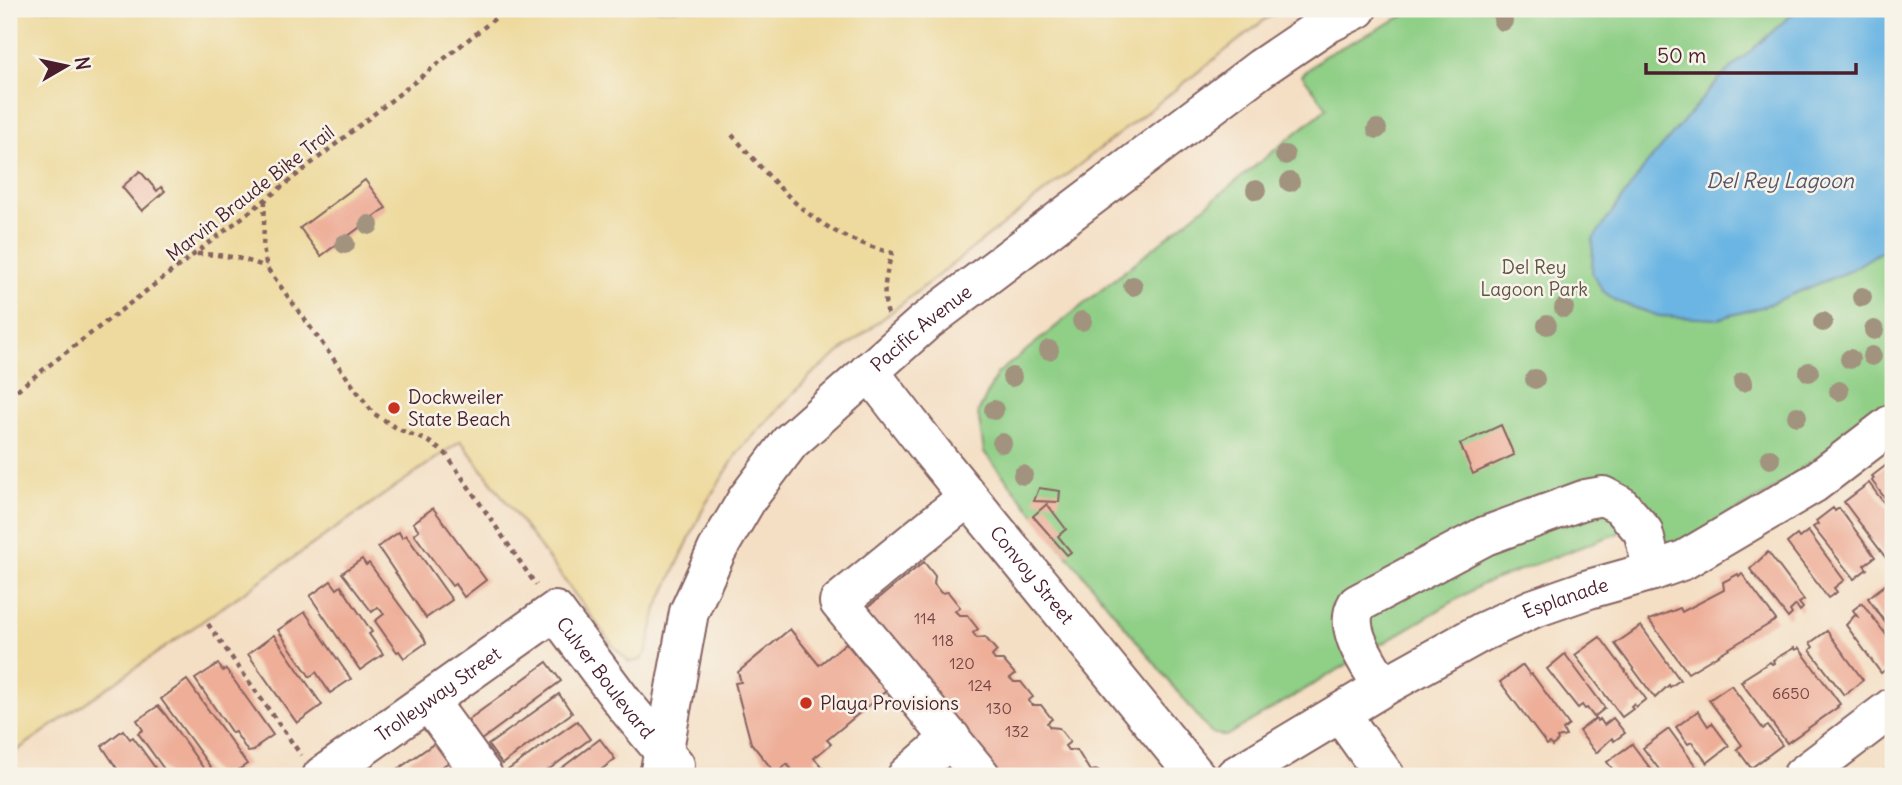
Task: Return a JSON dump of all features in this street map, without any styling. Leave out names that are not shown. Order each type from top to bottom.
[{"type":"street","name":"Pacific Avenue","points":[[669,768],[688,612],[717,550],[747,499],[790,442],[924,323],[1261,68],[1323,26],[1357,9]]},
{"type":"street","name":"Convoy Street","points":[[869,371],[968,497],[1196,776]]},
{"type":"street","name":"Esplanade","points":[[1234,776],[1383,687],[1482,632],[1532,609],[1684,560],[1768,513],[1813,484],[1893,423]]},
{"type":"street","points":[[1383,687],[1353,628],[1353,612],[1357,604],[1485,536],[1586,499],[1603,496],[1620,505],[1643,531],[1653,571]]},
{"type":"street","points":[[968,497],[839,602],[981,776]]},
{"type":"street","name":"Trolleyway Street","points":[[314,771],[429,702],[555,611]]},
{"type":"street","name":"Culver Boulevard","points":[[555,611],[669,768]]},
{"type":"street","points":[[429,702],[483,776]]},
{"type":"street","points":[[1802,776],[1893,708]]},
{"type":"street","points":[[1340,713],[1385,776]]},
{"type":"street","points":[[907,776],[951,738]]},
{"type":"path","name":"Marvin Braude Bike Trail","points":[[9,396],[265,200],[507,9]]},
{"type":"path","points":[[732,135],[791,197],[822,224],[859,243],[892,253],[885,276],[884,301],[900,344]]},
{"type":"path","points":[[265,200],[263,248],[267,268],[373,413],[386,424],[428,441],[446,454],[555,611]]},
{"type":"path","points":[[195,254],[237,257],[267,268]]},
{"type":"path","points":[[208,624],[314,771]]},
{"type":"green space","name":"Del Rey Lagoon Park","points":[[1417,9],[1893,9],[1893,400],[1768,493],[1675,546],[1668,545],[1650,521],[1483,584],[1226,736],[1211,733],[984,452],[978,413],[997,374],[1327,108],[1302,75],[1324,56]]},
{"type":"sand","name":"Dockweiler State Beach","points":[[9,9],[1284,9],[1267,18],[812,374],[739,451],[705,505],[657,608],[647,651],[641,660],[629,662],[614,647],[461,441],[9,756]]},
{"type":"water","name":"Del Rey Lagoon","points":[[1798,9],[1893,9],[1893,244],[1849,271],[1762,307],[1717,319],[1659,316],[1618,302],[1603,291],[1592,273],[1593,239],[1647,164],[1720,78]]},
{"type":"building","points":[[140,171],[157,191],[161,187],[165,191],[142,211],[122,187]]},
{"type":"building","points":[[365,180],[386,208],[321,256],[300,228]]},
{"type":"building","points":[[1501,425],[1514,455],[1473,474],[1460,444]]},
{"type":"building","points":[[1893,460],[1893,504],[1889,499],[1887,501],[1872,481],[1872,476]]},
{"type":"building","points":[[1869,483],[1893,515],[1893,559],[1889,562],[1844,502]]},
{"type":"building","points":[[1039,488],[1060,491],[1059,502],[1034,501]]},
{"type":"building","points":[[1047,504],[1066,529],[1058,536],[1071,552],[1067,555],[1033,516]]},
{"type":"building","points":[[433,508],[486,580],[464,597],[455,584],[452,586],[414,534],[419,530],[413,523]]},
{"type":"building","points":[[1833,508],[1835,511],[1839,508],[1875,557],[1864,565],[1867,569],[1854,579],[1813,527],[1818,524],[1816,521]]},
{"type":"building","points":[[1808,531],[1844,580],[1834,588],[1837,592],[1828,598],[1787,543]]},
{"type":"building","points":[[399,532],[402,538],[406,535],[452,600],[426,618],[378,547]]},
{"type":"building","points":[[1768,552],[1804,600],[1799,603],[1803,608],[1800,611],[1796,605],[1788,618],[1750,569]]},
{"type":"building","points":[[362,559],[366,565],[369,563],[424,638],[426,643],[404,658],[375,621],[384,614],[378,607],[372,612],[342,573]]},
{"type":"building","points":[[924,562],[935,576],[934,584],[941,593],[948,592],[960,607],[955,611],[959,615],[967,615],[978,629],[973,633],[977,638],[985,637],[997,651],[992,656],[995,660],[1003,660],[1015,674],[1010,678],[1014,682],[1021,682],[1033,697],[1028,701],[1032,705],[1041,705],[1052,719],[1047,723],[1050,727],[1059,728],[1070,742],[1065,746],[1068,750],[1077,750],[1090,771],[1098,770],[1104,776],[999,776],[868,615],[868,607]]},
{"type":"building","points":[[1742,574],[1776,620],[1688,673],[1649,620],[1680,608],[1682,612],[1724,590],[1723,582]]},
{"type":"building","points":[[1893,579],[1893,634],[1868,598]]},
{"type":"building","points":[[331,581],[337,589],[341,586],[372,632],[369,634],[383,654],[360,670],[310,596]]},
{"type":"building","points":[[1862,603],[1893,644],[1893,664],[1881,673],[1846,625],[1857,616],[1853,610]]},
{"type":"building","points":[[305,612],[351,679],[330,693],[316,672],[310,677],[278,630]]},
{"type":"building","points":[[1641,626],[1680,680],[1670,687],[1669,685],[1655,698],[1615,644]]},
{"type":"building","name":"Playa Provisions","points":[[790,629],[819,665],[846,643],[886,691],[827,740],[831,744],[814,758],[830,776],[797,776],[787,764],[776,774],[751,743],[735,683],[741,682],[738,672]]},
{"type":"building","points":[[1827,631],[1863,680],[1844,695],[1810,650],[1813,647],[1810,643]]},
{"type":"building","points":[[274,635],[322,705],[297,723],[248,654]]},
{"type":"building","points":[[1600,637],[1646,699],[1636,707],[1634,704],[1631,707],[1633,709],[1622,717],[1575,655]]},
{"type":"building","points":[[1794,648],[1799,648],[1840,704],[1787,743],[1741,682]]},
{"type":"building","points":[[1565,654],[1605,708],[1594,717],[1582,705],[1578,708],[1547,669]]},
{"type":"building","points":[[547,662],[561,681],[481,740],[468,720]]},
{"type":"building","points":[[218,664],[223,671],[226,669],[273,735],[254,751],[248,752],[235,732],[232,733],[195,679]]},
{"type":"building","points":[[1523,665],[1569,725],[1563,730],[1566,736],[1557,738],[1558,741],[1552,746],[1550,743],[1547,745],[1500,682]]},
{"type":"building","points":[[187,680],[247,764],[230,776],[217,776],[161,699]]},
{"type":"building","points":[[1731,685],[1763,729],[1768,726],[1782,745],[1751,768],[1737,749],[1742,745],[1709,700]]},
{"type":"building","points":[[559,694],[572,713],[502,764],[488,745]]},
{"type":"building","points":[[158,706],[209,776],[169,776],[138,733],[143,730],[137,720]]},
{"type":"building","points":[[1698,711],[1708,726],[1712,723],[1729,746],[1707,763],[1692,742],[1688,744],[1676,727]]},
{"type":"building","points":[[1596,718],[1604,725],[1613,718],[1625,733],[1614,741],[1612,738],[1596,753],[1579,731]]},
{"type":"building","points":[[577,721],[590,739],[540,776],[512,776],[508,770]]},
{"type":"building","points":[[1669,729],[1703,776],[1664,776],[1643,748]]},
{"type":"building","points":[[123,730],[130,739],[133,737],[161,776],[122,776],[102,746]]},
{"type":"building","points":[[600,739],[615,759],[593,776],[551,776]]},
{"type":"building","points":[[435,743],[449,762],[430,775],[432,776],[388,776]]},
{"type":"building","points":[[1632,744],[1656,776],[1618,776],[1607,762]]},
{"type":"building","points":[[1888,767],[1893,776],[1875,776]]},
{"type":"place","name":"Dockweiler State Beach","points":[[394,408]]},
{"type":"place","name":"Playa Provisions","points":[[806,703]]}]
